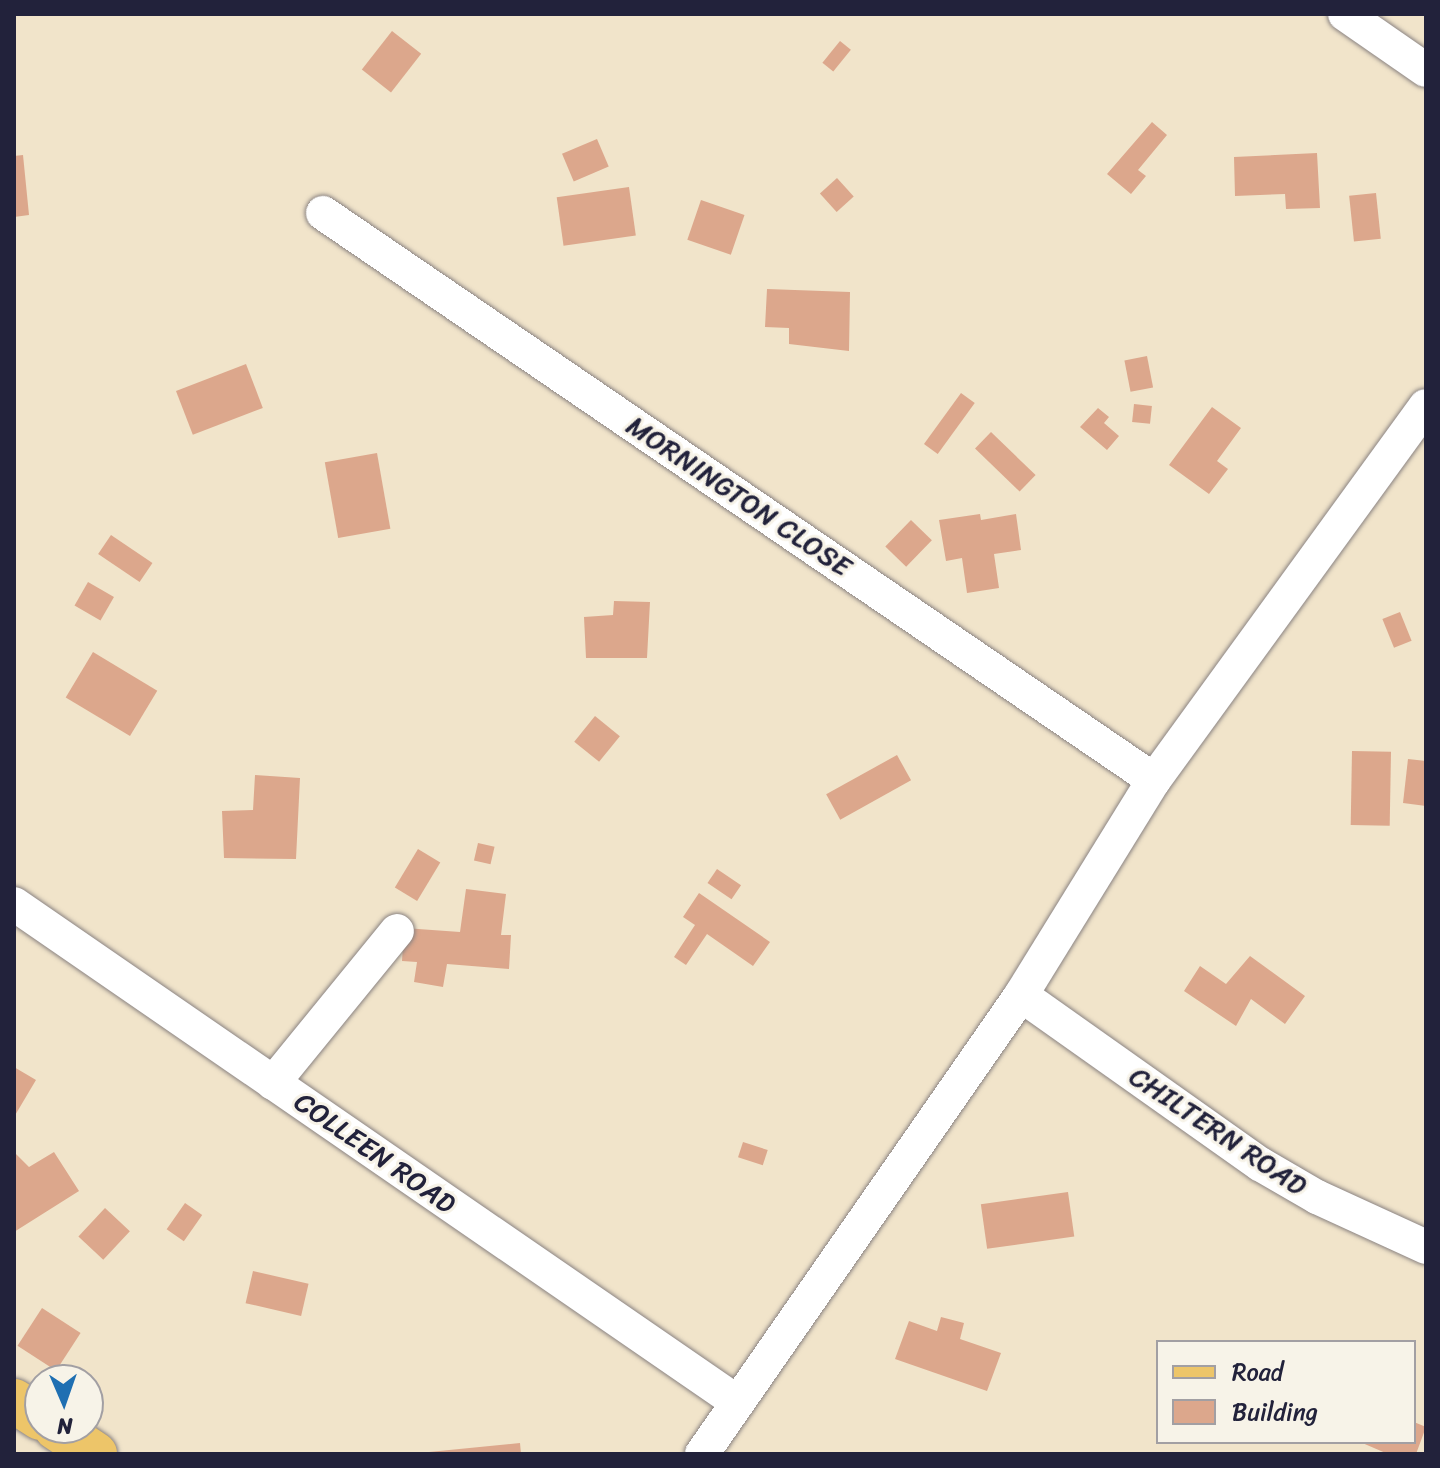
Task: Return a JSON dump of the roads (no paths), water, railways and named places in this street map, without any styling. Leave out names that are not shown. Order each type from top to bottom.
[{"type":"street","points":[[1345,14],[1426,70]]},
{"type":"street","name":"MORNINGTON CLOSE","points":[[323,213],[1154,780]]},
{"type":"street","points":[[702,1454],[1021,995],[1154,780],[1426,406]]},
{"type":"street","name":"COLLEEN ROAD","points":[[14,904],[737,1402]]},
{"type":"street","points":[[273,1083],[397,931]]},
{"type":"street","name":"CHILTERN ROAD","points":[[1021,995],[1260,1164],[1317,1197],[1426,1247]]}]
